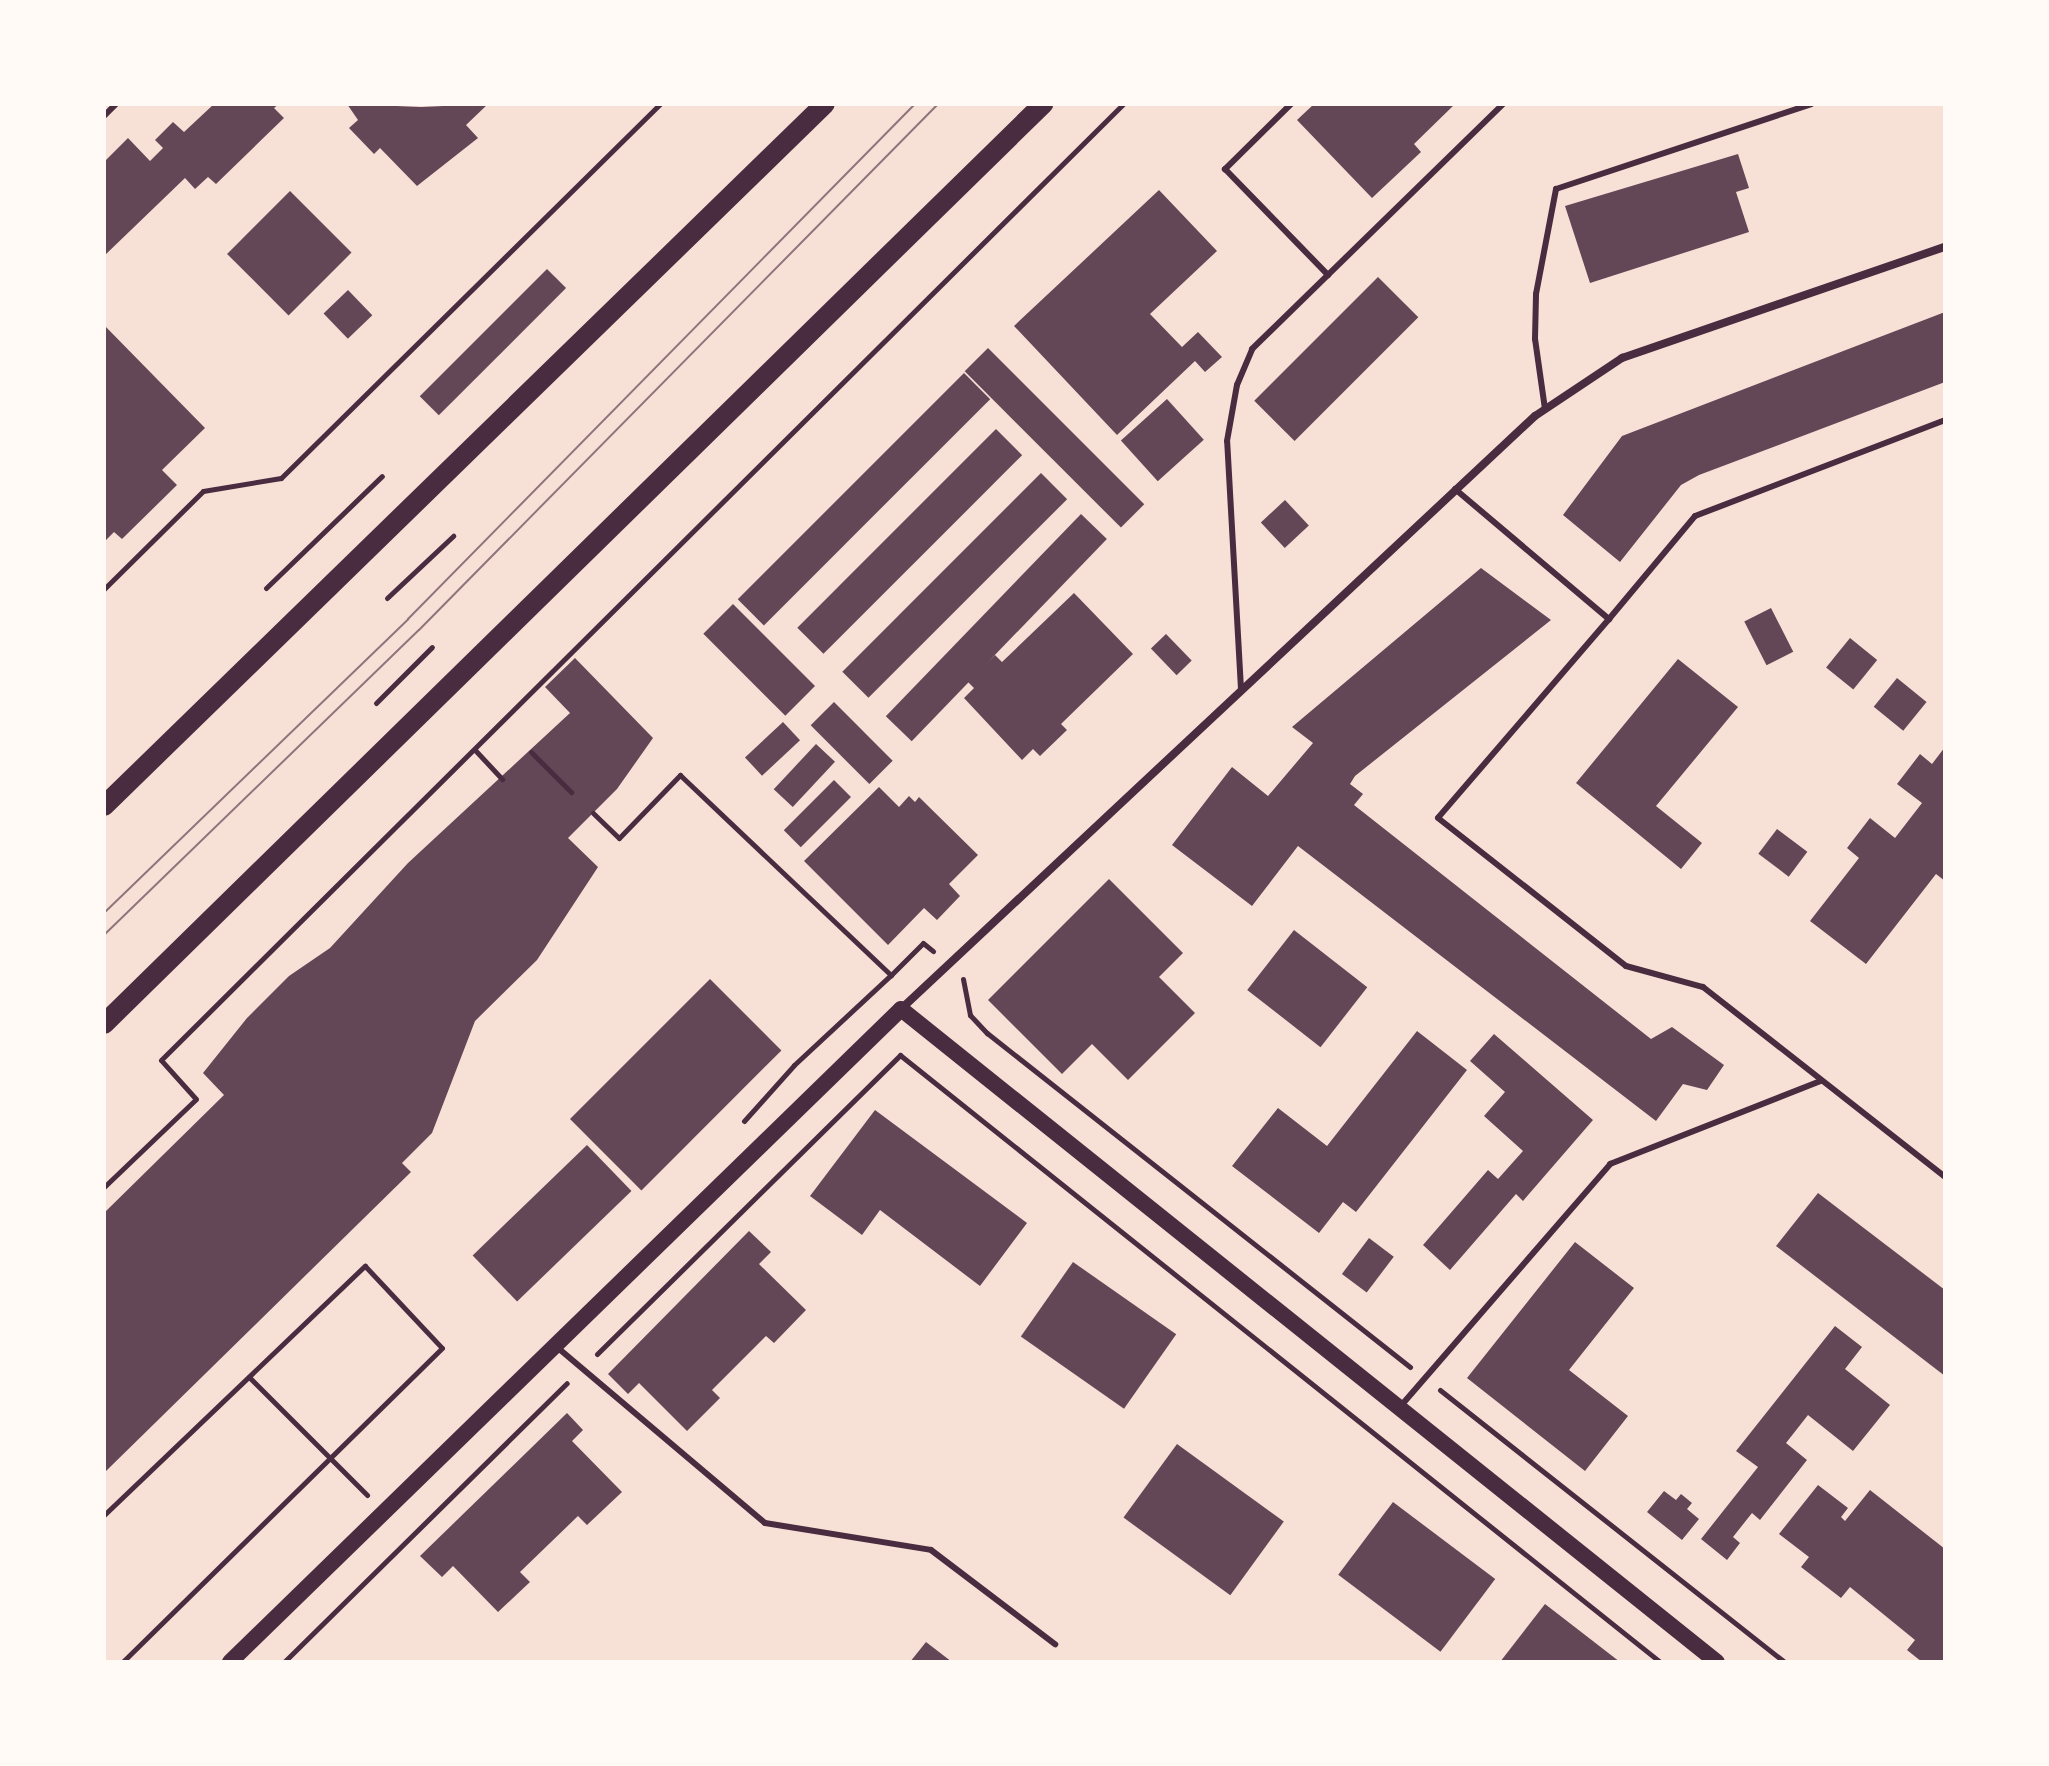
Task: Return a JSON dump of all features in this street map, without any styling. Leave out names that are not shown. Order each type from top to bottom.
[{"type":"main road","points":[[104,806],[825,104]]},
{"type":"main road","points":[[104,1024],[1043,104]]},
{"type":"main road","points":[[230,1662],[558,1348],[901,1009],[1397,1410],[1717,1662]]},
{"type":"street","points":[[901,1009],[946,962],[1545,409],[1622,358],[1945,247]]},
{"type":"lane","points":[[104,116],[116,104]]},
{"type":"lane","points":[[1291,104],[1225,169],[1328,275]]},
{"type":"lane","points":[[1241,689],[1227,441],[1237,385],[1252,349],[1503,104]]},
{"type":"lane","points":[[1545,409],[1535,339],[1536,294],[1556,189],[1811,104]]},
{"type":"lane","points":[[1945,420],[1695,516],[1438,818],[1626,966],[1703,987],[1945,1177]]},
{"type":"lane","points":[[1455,489],[1609,619]]},
{"type":"lane","points":[[1397,1410],[1610,1164],[1821,1081]]},
{"type":"lane","points":[[558,1348],[765,1523],[931,1550],[1055,1644]]},
{"type":"path","points":[[104,589],[203,491],[281,478],[660,104]]},
{"type":"path","points":[[104,1187],[196,1099],[161,1060],[1123,104]]},
{"type":"path","points":[[266,588],[382,476]]},
{"type":"path","points":[[387,598],[453,536]]},
{"type":"path","points":[[376,703],[432,647]]},
{"type":"path","points":[[475,750],[502,779]]},
{"type":"path","points":[[531,752],[571,792]]},
{"type":"path","points":[[593,813],[619,838],[680,775],[891,975],[923,943],[968,983],[970,1015],[987,1033],[1423,1377]]},
{"type":"path","points":[[900,1055],[1660,1662]]},
{"type":"path","points":[[104,1515],[365,1266],[442,1348],[123,1662]]},
{"type":"path","points":[[249,1377],[371,1499]]},
{"type":"path","points":[[1436,1387],[1785,1662]]},
{"type":"building","points":[[214,104],[279,104],[274,108],[284,118],[216,184],[208,177],[195,189],[185,178],[104,256],[104,162],[128,138],[150,161],[163,148],[155,140],[173,122],[184,132]]},
{"type":"building","points":[[347,104],[421,107],[488,104],[466,125],[478,138],[417,186],[380,148],[374,154],[349,128],[358,120]]},
{"type":"building","points":[[1314,104],[1455,104],[1414,144],[1421,152],[1372,198],[1297,120]]},
{"type":"building","points":[[1738,154],[1749,188],[1736,192],[1749,232],[1590,283],[1565,206]]},
{"type":"building","points":[[1159,190],[1217,251],[1150,314],[1182,347],[1198,332],[1222,357],[1205,372],[1195,361],[1117,435],[1014,326]]},
{"type":"building","points":[[290,191],[352,253],[289,315],[227,254]]},
{"type":"building","points":[[547,269],[566,288],[439,415],[420,396]]},
{"type":"building","points":[[1378,277],[1418,317],[1295,441],[1254,401]]},
{"type":"building","points":[[348,290],[372,315],[348,339],[324,314]]},
{"type":"building","points":[[1945,312],[1945,382],[1699,475],[1681,485],[1620,562],[1563,515],[1622,436]]},
{"type":"building","points":[[104,325],[205,428],[162,470],[177,485],[122,539],[114,532],[104,542]]},
{"type":"building","points":[[988,348],[1144,504],[1121,528],[965,371]]},
{"type":"building","points":[[964,373],[990,399],[764,625],[738,599]]},
{"type":"building","points":[[1167,399],[1204,440],[1158,481],[1121,440]]},
{"type":"building","points":[[996,429],[1022,455],[823,654],[797,628]]},
{"type":"building","points":[[1041,473],[1067,499],[868,698],[842,672]]},
{"type":"building","points":[[1285,500],[1309,526],[1285,548],[1261,523]]},
{"type":"building","points":[[1081,514],[1107,539],[912,741],[886,716]]},
{"type":"building","points":[[1481,568],[1551,620],[1355,776],[1350,784],[1363,794],[1354,805],[1651,1039],[1672,1027],[1724,1065],[1707,1090],[1683,1084],[1656,1121],[1298,846],[1252,906],[1172,845],[1232,767],[1268,796],[1313,743],[1292,727]]},
{"type":"building","points":[[1074,593],[1133,654],[1061,724],[1067,730],[1040,756],[1033,749],[1022,760],[964,698],[974,688],[967,681],[995,655],[1002,662]]},
{"type":"building","points":[[733,604],[815,686],[785,716],[703,634]]},
{"type":"building","points":[[1771,608],[1793,652],[1767,665],[1744,622]]},
{"type":"building","points":[[1166,634],[1192,661],[1177,675],[1151,649]]},
{"type":"building","points":[[1850,638],[1877,660],[1853,690],[1826,668]]},
{"type":"building","points":[[575,658],[653,738],[617,789],[568,838],[598,867],[537,960],[475,1021],[432,1133],[402,1163],[411,1172],[104,1473],[104,1213],[224,1095],[203,1073],[247,1018],[289,976],[330,948],[408,863],[570,713],[545,687]]},
{"type":"building","points":[[1678,659],[1738,707],[1656,806],[1702,843],[1681,869],[1576,783]]},
{"type":"building","points":[[1897,678],[1927,702],[1903,731],[1874,707]]},
{"type":"building","points":[[834,702],[893,761],[869,784],[811,725]]},
{"type":"building","points":[[783,722],[800,740],[762,776],[745,757]]},
{"type":"building","points":[[816,744],[835,762],[793,807],[774,789]]},
{"type":"building","points":[[1945,747],[1945,881],[1936,874],[1866,964],[1810,921],[1859,858],[1847,848],[1870,818],[1895,838],[1922,803],[1897,784],[1920,754],[1932,764]]},
{"type":"building","points":[[834,780],[851,797],[801,847],[784,830]]},
{"type":"building","points":[[879,787],[899,807],[909,796],[915,802],[919,797],[978,855],[949,884],[960,896],[937,920],[924,908],[888,945],[804,861]]},
{"type":"building","points":[[1777,829],[1807,852],[1789,877],[1758,854]]},
{"type":"building","points":[[1109,879],[1183,953],[1159,977],[1195,1013],[1128,1080],[1092,1044],[1062,1074],[988,1000]]},
{"type":"building","points":[[1294,930],[1367,987],[1320,1047],[1247,990]]},
{"type":"building","points":[[710,979],[781,1050],[641,1190],[570,1119]]},
{"type":"building","points":[[1417,1031],[1467,1070],[1356,1212],[1343,1202],[1319,1233],[1232,1166],[1278,1108],[1327,1146]]},
{"type":"building","points":[[1494,1034],[1593,1120],[1523,1201],[1516,1194],[1450,1270],[1423,1245],[1488,1170],[1498,1179],[1523,1151],[1484,1116],[1505,1092],[1470,1061]]},
{"type":"building","points":[[875,1110],[1027,1223],[980,1286],[880,1210],[862,1235],[810,1196]]},
{"type":"building","points":[[587,1145],[631,1191],[517,1301],[473,1255]]},
{"type":"building","points":[[1818,1193],[1945,1290],[1945,1376],[1776,1246]]},
{"type":"building","points":[[749,1231],[771,1252],[759,1264],[806,1310],[774,1343],[766,1336],[712,1390],[720,1398],[687,1431],[639,1383],[628,1394],[608,1374]]},
{"type":"building","points":[[1369,1238],[1394,1257],[1367,1293],[1342,1274]]},
{"type":"building","points":[[1575,1242],[1634,1288],[1569,1370],[1628,1416],[1585,1471],[1467,1378]]},
{"type":"building","points":[[1073,1262],[1176,1334],[1124,1409],[1021,1337]]},
{"type":"building","points":[[1835,1326],[1862,1347],[1845,1369],[1890,1405],[1853,1451],[1808,1415],[1786,1443],[1807,1460],[1760,1520],[1752,1513],[1733,1537],[1740,1543],[1727,1560],[1701,1539],[1758,1467],[1736,1451]]},
{"type":"building","points":[[567,1413],[583,1430],[572,1441],[622,1492],[587,1525],[578,1516],[520,1572],[530,1582],[498,1612],[453,1566],[442,1577],[420,1556]]},
{"type":"building","points":[[1177,1444],[1284,1522],[1230,1595],[1124,1518]]},
{"type":"building","points":[[1818,1485],[1848,1508],[1841,1517],[1845,1521],[1870,1490],[1945,1549],[1945,1662],[1922,1662],[1907,1650],[1915,1640],[1850,1587],[1841,1598],[1801,1567],[1809,1557],[1779,1534]]},
{"type":"building","points":[[1664,1491],[1676,1500],[1681,1494],[1692,1503],[1687,1509],[1699,1519],[1682,1540],[1647,1512]]},
{"type":"building","points":[[1393,1502],[1495,1579],[1440,1652],[1338,1575]]},
{"type":"building","points":[[1545,1604],[1620,1662],[1500,1662]]},
{"type":"building","points":[[926,1642],[952,1662],[910,1662]]},
{"type":"tram line","points":[[104,913],[408,619],[915,104]]},
{"type":"tram line","points":[[104,935],[419,630],[938,104]]}]
